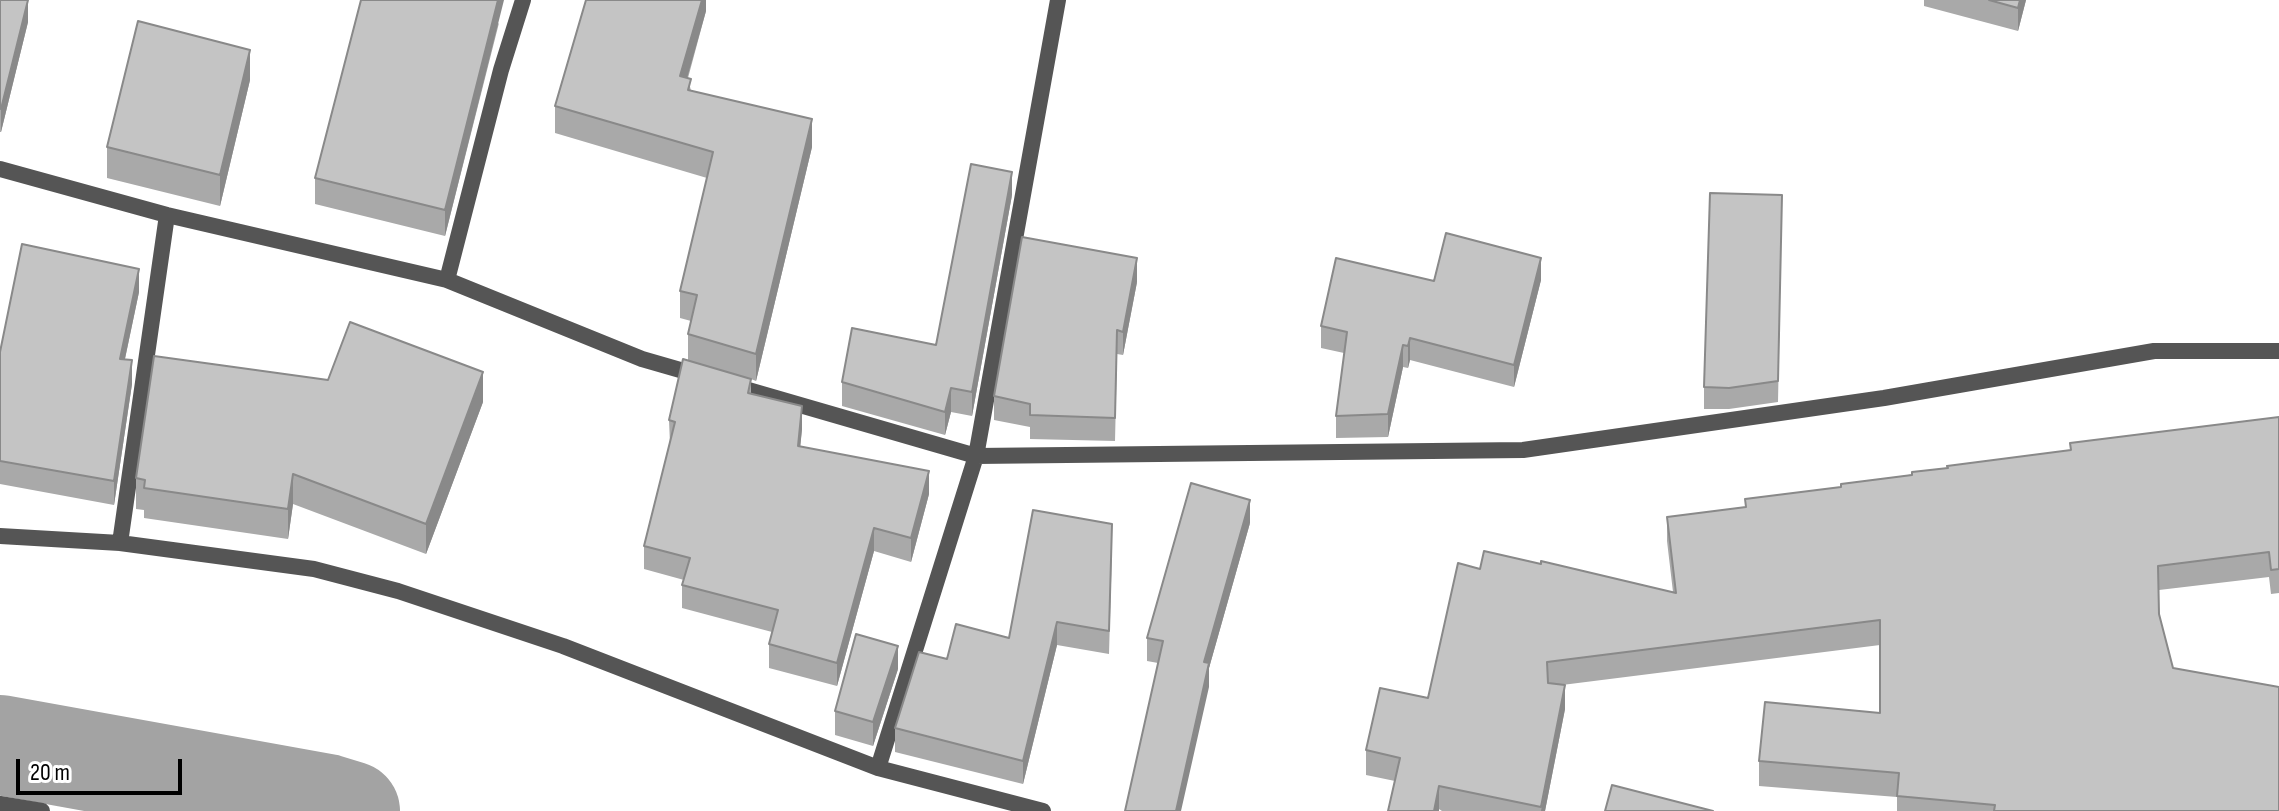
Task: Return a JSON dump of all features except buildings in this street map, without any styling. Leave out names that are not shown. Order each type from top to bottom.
[{"type":"street","points":[[447,280],[501,70],[523,0]]},
{"type":"street","points":[[878,768],[976,456],[1058,0]]},
{"type":"street","points":[[0,169],[167,215],[447,280],[642,359],[976,456],[1523,450],[1884,398],[2154,351],[2279,351]]},
{"type":"street","points":[[120,543],[167,215]]},
{"type":"street","points":[[0,536],[120,543],[314,569],[398,591],[563,646],[878,768],[1043,811]]},
{"type":"street","points":[[0,804],[42,811]]},
{"type":"waterway","points":[[0,745],[327,804],[350,811]]}]
